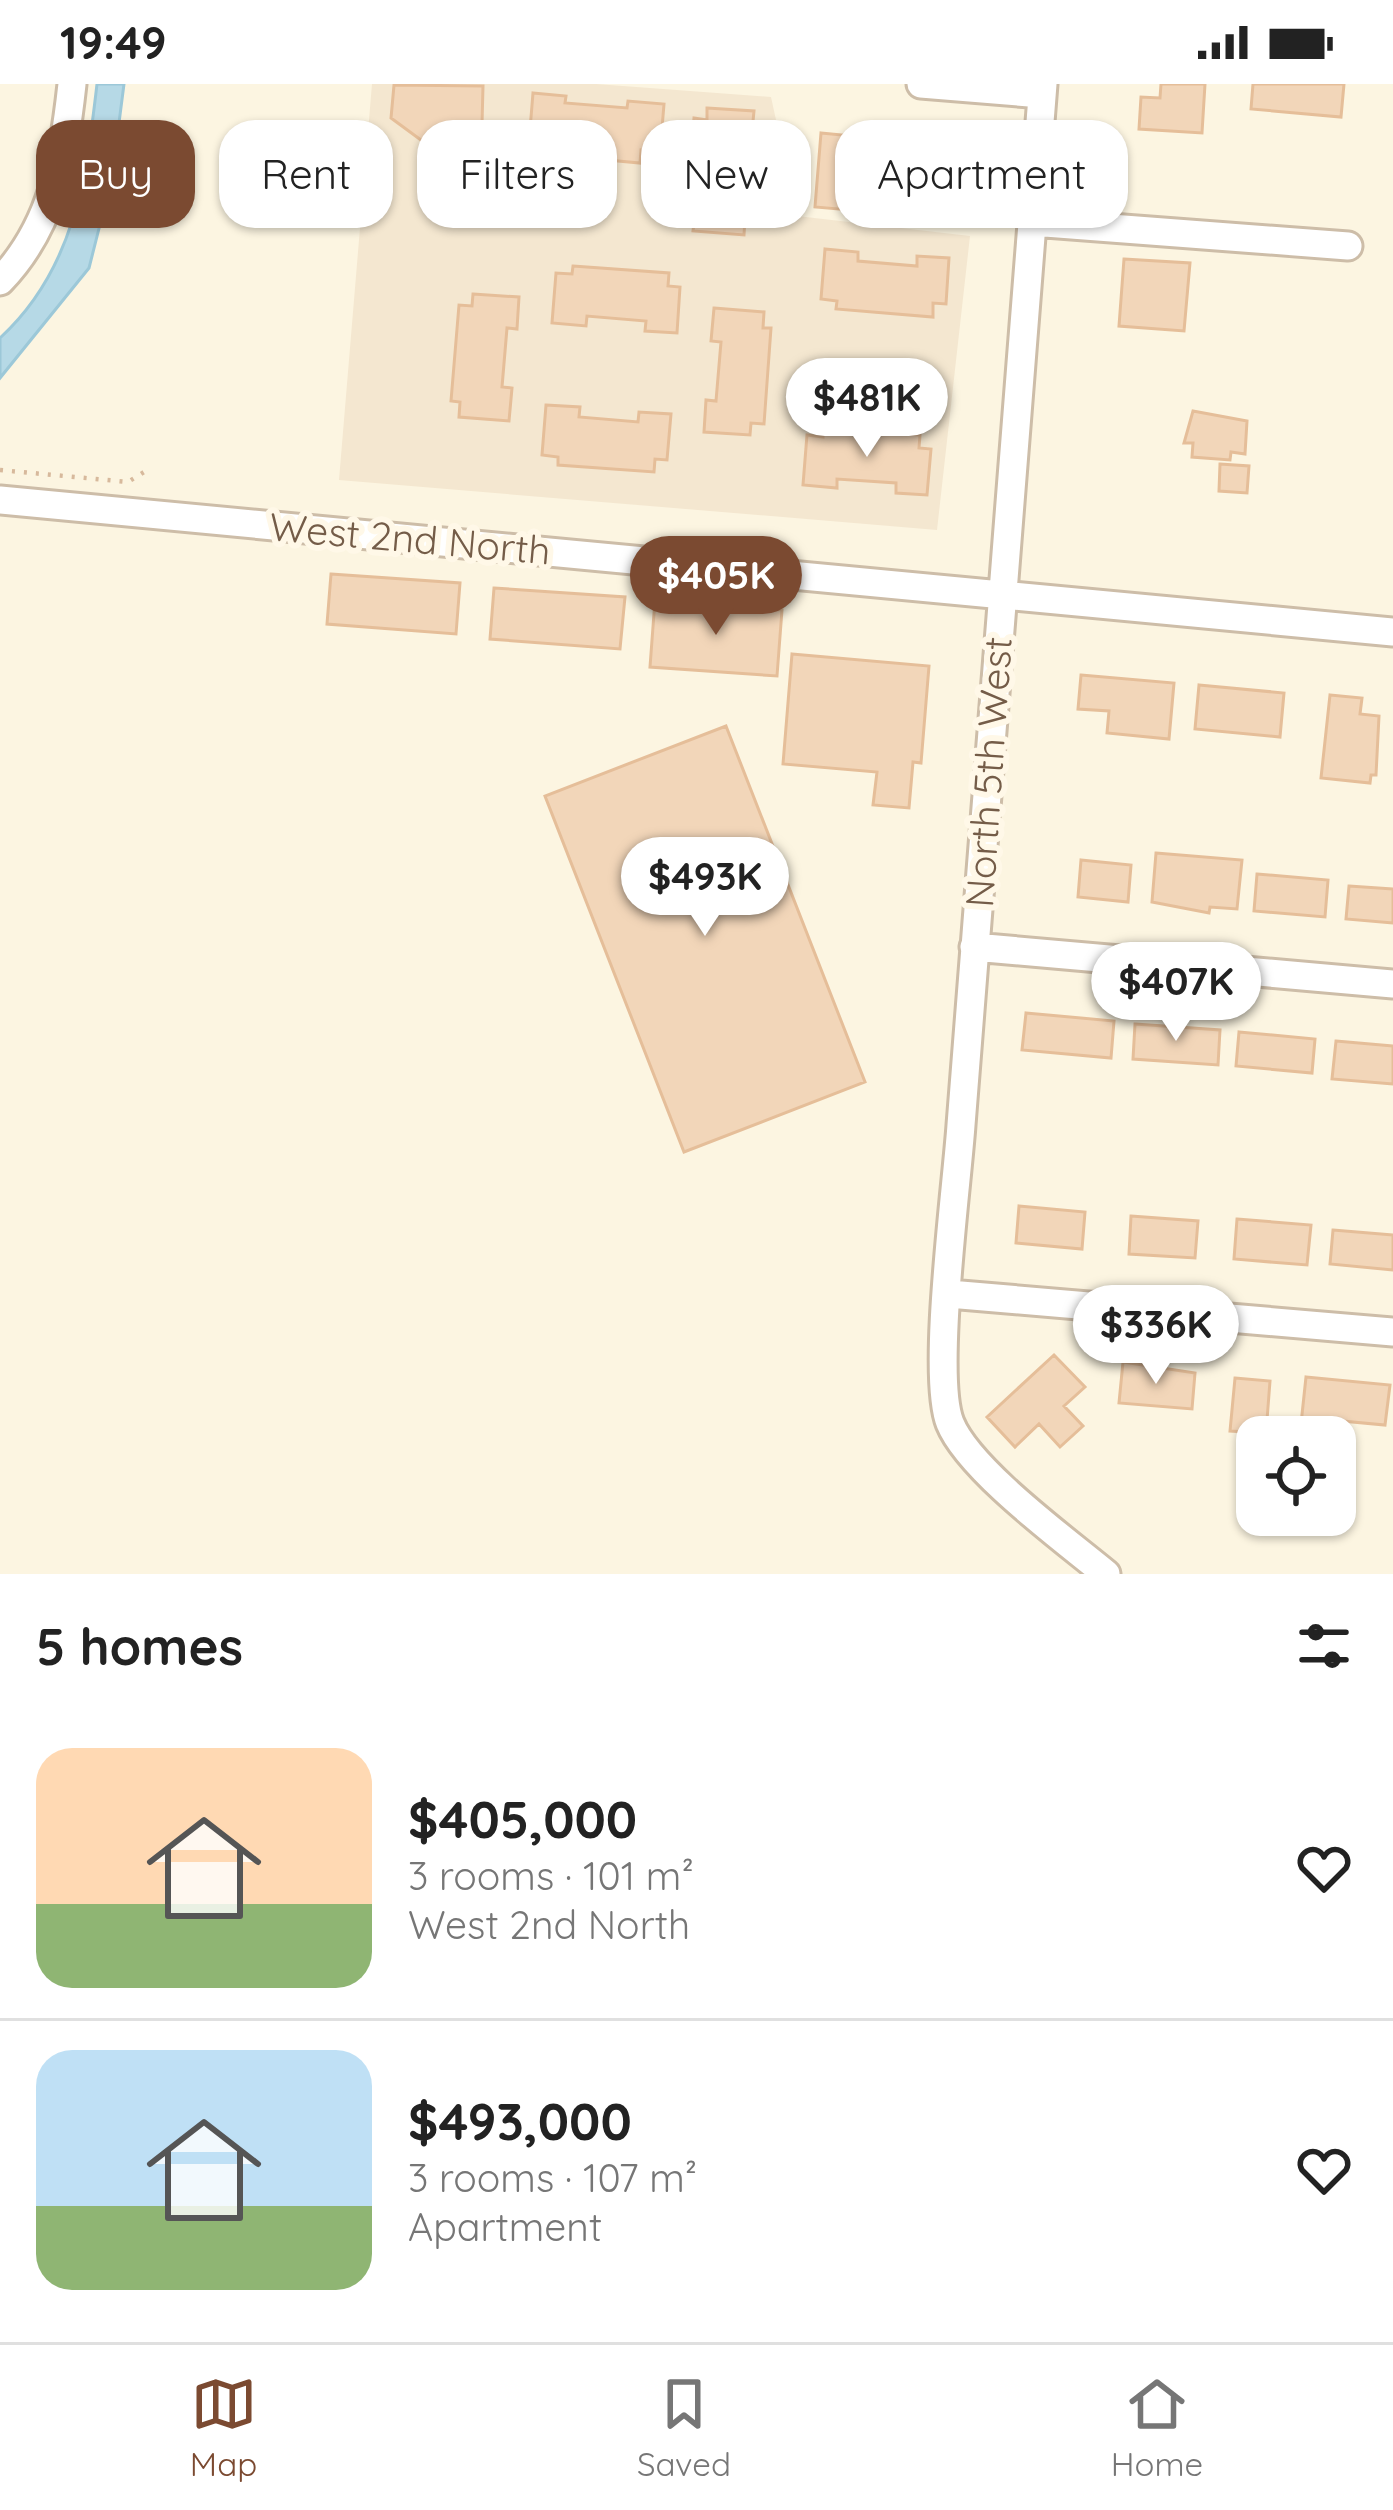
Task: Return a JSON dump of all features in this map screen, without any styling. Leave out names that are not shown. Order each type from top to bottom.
[{"type":"street","points":[[0,281],[26,254],[48,209],[64,158],[72,84]]},
{"type":"street","points":[[921,84],[1043,89]]},
{"type":"street","name":"North 5th West","points":[[1040,120],[1043,89]]},
{"type":"street","name":"North 5th West","points":[[1031,228],[949,1294],[946,1406],[951,1426],[970,1453],[1106,1574]]},
{"type":"street","points":[[1110,228],[1348,246]]},
{"type":"street","name":"West 2nd North","points":[[0,500],[1393,632]]},
{"type":"street","points":[[974,947],[1393,984]]},
{"type":"street","points":[[949,1294],[1393,1332]]},
{"type":"path","points":[[0,470],[128,482],[144,472]]},
{"type":"shaded area","points":[[372,84],[596,84],[771,97],[776,120],[641,120],[641,228],[811,228],[811,218],[835,220],[835,228],[901,228],[970,236],[937,530],[339,480],[360,228],[393,228],[393,120],[369,120]]},
{"type":"water","points":[[97,84],[124,84],[119,120],[92,120]]},
{"type":"water","points":[[69,228],[99,228],[89,268],[0,378],[0,338],[45,283]]},
{"type":"building","points":[[1161,84],[1205,84],[1202,133],[1139,129],[1141,97],[1160,98]]},
{"type":"building","points":[[1253,84],[1344,84],[1341,117],[1251,109]]},
{"type":"building","points":[[394,85],[483,86],[482,120],[417,120],[417,137],[391,118]]},
{"type":"building","points":[[533,93],[566,96],[565,103],[627,108],[628,101],[664,104],[663,120],[641,120],[640,163],[617,161],[617,120],[531,120]]},
{"type":"building","points":[[707,108],[754,111],[753,120],[707,120]]},
{"type":"building","points":[[821,133],[835,134],[835,209],[815,207]]},
{"type":"building","points":[[693,228],[744,228],[744,235]]},
{"type":"building","points":[[825,249],[858,252],[858,261],[917,266],[917,256],[949,258],[946,304],[933,303],[933,317],[836,309],[837,301],[821,299]]},
{"type":"building","points":[[1124,259],[1190,263],[1184,331],[1119,326]]},
{"type":"building","points":[[573,266],[669,273],[668,286],[680,287],[677,333],[645,331],[646,321],[587,316],[586,326],[552,323],[556,273],[572,274]]},
{"type":"building","points":[[473,294],[519,297],[517,329],[507,328],[502,387],[512,388],[509,421],[459,417],[460,402],[451,401],[459,305],[472,306]]},
{"type":"building","points":[[714,308],[764,312],[763,328],[771,328],[764,424],[751,423],[750,435],[704,432],[706,400],[716,401],[721,342],[711,341]]},
{"type":"building","points":[[546,405],[580,407],[579,417],[638,422],[639,412],[671,414],[667,460],[655,459],[654,472],[558,465],[558,457],[542,455]]},
{"type":"building","points":[[1193,411],[1247,421],[1245,454],[1231,452],[1230,460],[1192,457],[1193,443],[1184,443]]},
{"type":"building","points":[[823,428],[920,435],[919,448],[931,449],[927,495],[896,493],[896,483],[837,479],[837,488],[803,485],[807,435],[823,437]]},
{"type":"building","points":[[1220,464],[1249,466],[1247,493],[1219,491]]},
{"type":"building","points":[[331,574],[460,583],[456,634],[327,624]]},
{"type":"building","points":[[494,588],[625,597],[620,649],[490,639]]},
{"type":"building","points":[[655,600],[782,610],[777,676],[650,667]]},
{"type":"building","points":[[792,654],[929,666],[921,763],[913,762],[909,808],[873,805],[877,772],[783,764]]},
{"type":"building","points":[[1081,675],[1174,683],[1169,739],[1107,733],[1109,711],[1078,709]]},
{"type":"building","points":[[1199,685],[1284,693],[1280,737],[1195,729]]},
{"type":"building","points":[[1330,695],[1362,698],[1360,714],[1379,716],[1376,775],[1371,775],[1370,783],[1321,778]]},
{"type":"building","points":[[726,726],[865,1082],[684,1152],[545,796]]},
{"type":"building","points":[[1156,853],[1242,860],[1237,909],[1210,907],[1209,913],[1152,902]]},
{"type":"building","points":[[1081,860],[1131,865],[1128,902],[1078,897]]},
{"type":"building","points":[[1257,874],[1328,880],[1325,917],[1254,911]]},
{"type":"building","points":[[1349,886],[1393,889],[1393,923],[1346,919]]},
{"type":"building","points":[[1026,1013],[1114,1021],[1111,1058],[1022,1050]]},
{"type":"building","points":[[1135,1024],[1220,1030],[1218,1065],[1133,1059]]},
{"type":"building","points":[[1239,1032],[1315,1039],[1312,1073],[1236,1066]]},
{"type":"building","points":[[1336,1041],[1393,1046],[1393,1084],[1332,1079]]},
{"type":"building","points":[[1019,1206],[1085,1212],[1082,1249],[1016,1243]]},
{"type":"building","points":[[1131,1216],[1198,1221],[1195,1258],[1129,1254]]},
{"type":"building","points":[[1237,1219],[1311,1225],[1307,1265],[1234,1259]]},
{"type":"building","points":[[1333,1230],[1393,1235],[1393,1270],[1330,1264]]},
{"type":"building","points":[[1054,1355],[1085,1387],[1064,1406],[1083,1426],[1060,1447],[1039,1424],[1015,1447],[987,1417]]},
{"type":"building","points":[[1123,1362],[1195,1373],[1192,1409],[1119,1403]]},
{"type":"building","points":[[1306,1377],[1390,1385],[1385,1425],[1356,1422],[1356,1416],[1302,1416]]},
{"type":"building","points":[[1235,1378],[1270,1381],[1267,1416],[1236,1416],[1236,1431],[1230,1431]]}]
